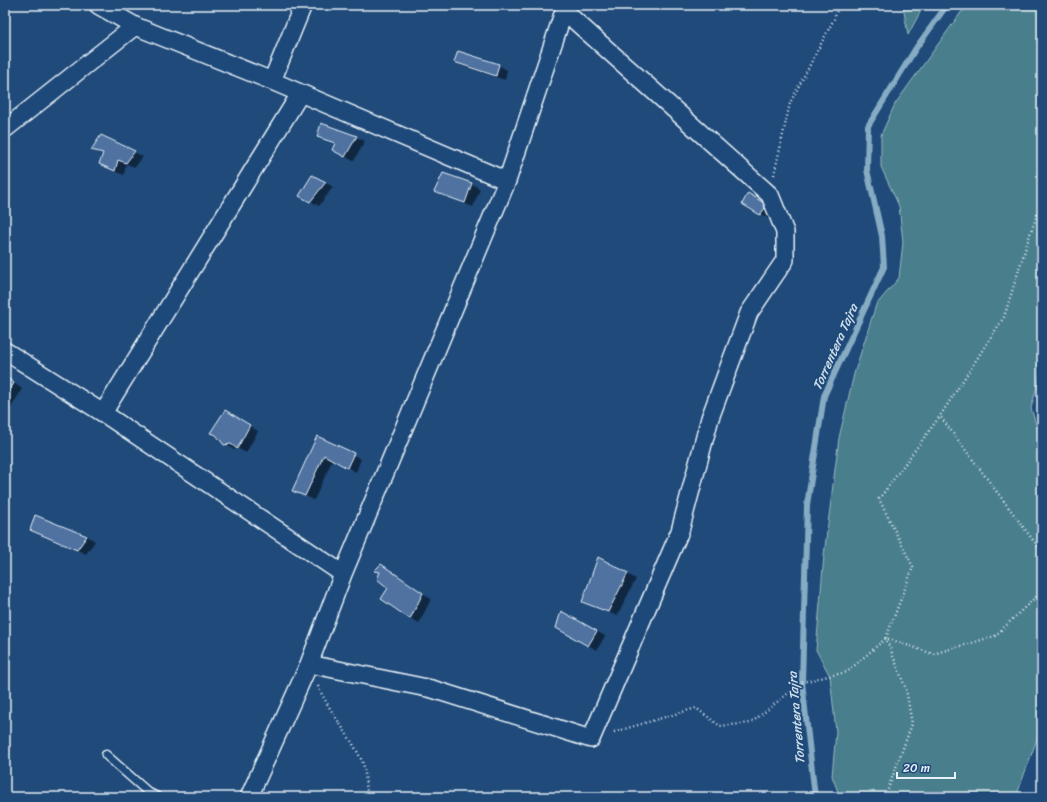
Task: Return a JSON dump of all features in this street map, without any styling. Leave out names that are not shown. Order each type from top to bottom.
[{"type":"street","points":[[98,5],[135,26],[272,81],[507,181]]},
{"type":"street","points":[[272,81],[303,5]]},
{"type":"street","points":[[249,797],[309,664],[343,574],[507,181],[564,11],[770,195],[785,232],[785,260],[749,313],[710,418],[680,531],[591,739],[432,689],[309,664]]},
{"type":"street","points":[[5,128],[135,26]]},
{"type":"street","points":[[103,413],[300,94]]},
{"type":"street","points":[[5,351],[103,413],[343,574]]},
{"type":"lane","points":[[106,755],[149,792],[157,797]]},
{"type":"path","points":[[770,195],[790,103],[839,5]]},
{"type":"path","points":[[591,739],[696,708],[720,726],[751,723],[802,682],[847,672],[886,638],[914,567],[879,499],[940,416],[1004,316],[1031,231],[1042,203]]},
{"type":"path","points":[[940,416],[1042,552]]},
{"type":"path","points":[[886,638],[933,654],[995,636],[1042,591]]},
{"type":"path","points":[[885,797],[912,724],[906,689],[886,638]]},
{"type":"path","points":[[309,664],[324,699],[362,762],[366,792],[369,797]]},
{"type":"green space","points":[[902,5],[924,5],[908,35],[903,6]]},
{"type":"green space","points":[[976,5],[1042,5],[1042,369],[1031,408],[1042,444],[1042,725],[1016,797],[840,797],[832,776],[836,732],[830,676],[816,650],[824,555],[839,438],[854,374],[876,305],[899,278],[903,242],[899,206],[881,167],[881,135],[895,104],[962,11]]},
{"type":"building","points":[[458,51],[499,64],[496,76],[454,62]]},
{"type":"building","points":[[321,123],[357,136],[345,157],[332,150],[335,143],[317,137]]},
{"type":"building","points":[[101,135],[135,151],[126,163],[118,160],[115,171],[99,164],[103,153],[91,150]]},
{"type":"building","points":[[443,173],[472,183],[465,203],[434,192]]},
{"type":"building","points":[[312,175],[326,182],[310,202],[299,196]]},
{"type":"building","points":[[748,193],[767,205],[760,215],[742,204]]},
{"type":"building","points":[[5,376],[14,383],[5,399]]},
{"type":"building","points":[[225,410],[250,425],[237,449],[231,444],[224,445],[216,435],[210,433]]},
{"type":"building","points":[[317,436],[354,453],[347,468],[324,455],[305,496],[292,491]]},
{"type":"building","points":[[35,515],[87,536],[77,550],[30,530]]},
{"type":"building","points":[[598,557],[628,573],[608,612],[582,602]]},
{"type":"building","points":[[381,564],[423,593],[410,619],[381,599],[388,588],[377,579],[380,572],[374,571]]},
{"type":"building","points":[[561,611],[597,631],[588,646],[556,628]]},
{"type":"waterway","name":"Torrentera Tajra","points":[[815,797],[802,682],[807,505],[824,396],[884,267],[882,236],[867,170],[868,126],[916,48],[947,5]]}]
